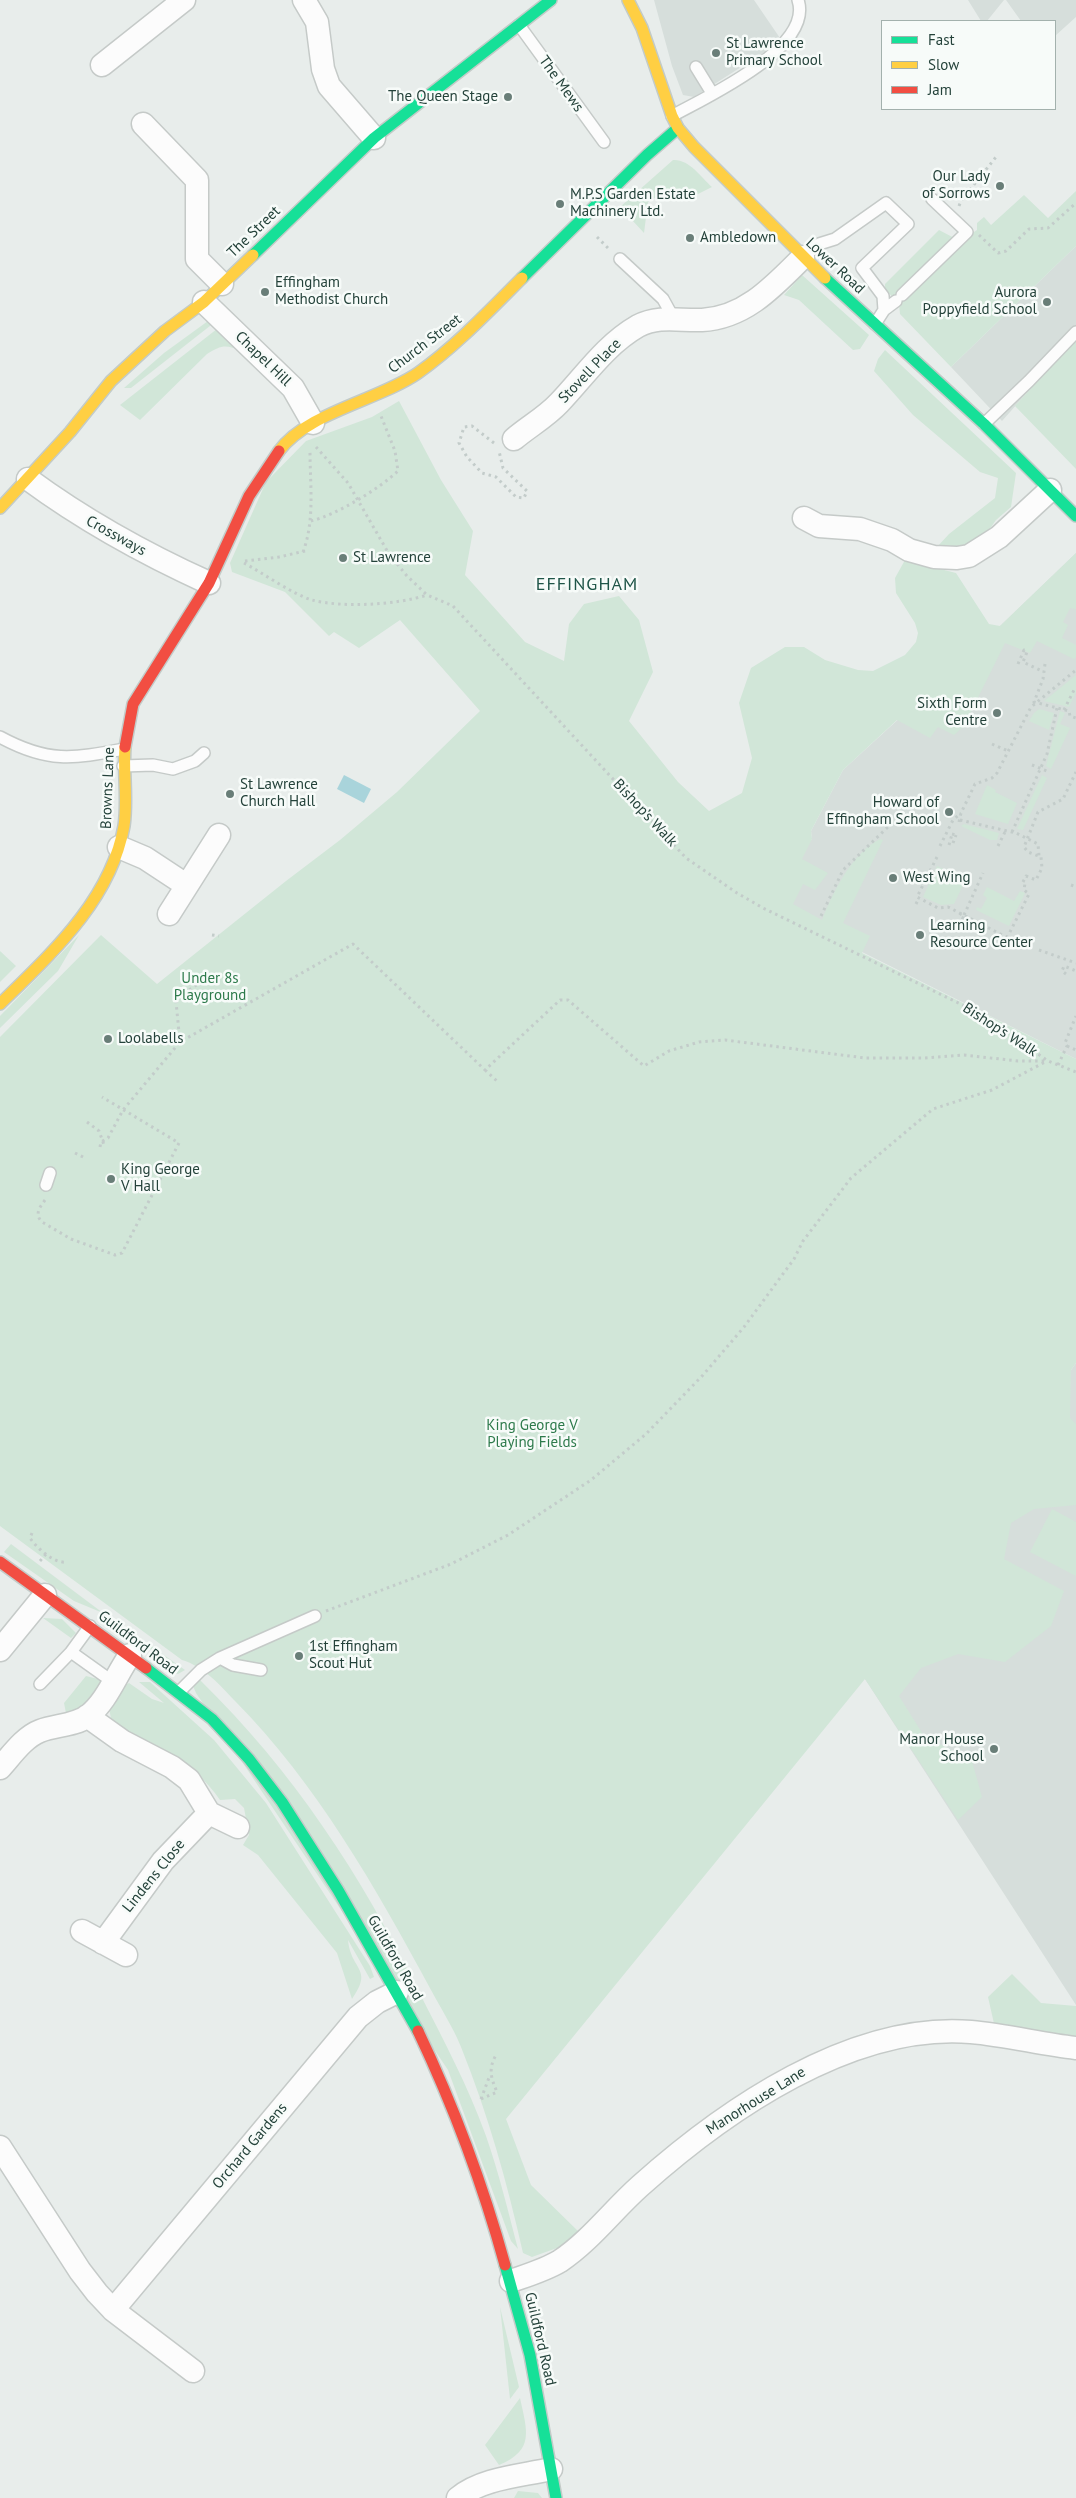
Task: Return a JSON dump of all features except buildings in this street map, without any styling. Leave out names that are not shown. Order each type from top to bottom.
[{"type":"street","points":[[102,65],[184,0]]},
{"type":"street","points":[[304,0],[317,22],[322,69],[329,86],[374,138]]},
{"type":"street","name":"The Street","points":[[0,508],[70,432],[110,381],[165,331],[204,302],[374,138],[551,0]]},
{"type":"street","name":"Lower Road","points":[[628,0],[647,43],[672,116],[678,128],[718,174],[803,257],[984,424],[1076,516]]},
{"type":"street","points":[[143,124],[197,180],[197,259],[222,284]]},
{"type":"street","name":"Church Street","points":[[209,583],[249,496],[292,437],[312,431],[417,373],[458,340],[589,215],[647,155],[678,128]]},
{"type":"street","name":"Stovell Place","points":[[506,443],[558,404],[614,343],[639,326],[658,319],[702,320],[736,313],[749,306],[780,281],[803,257]]},
{"type":"street","name":"Chapel Hill","points":[[204,302],[293,388],[312,431]]},
{"type":"street","name":"Crossways","points":[[28,479],[74,512],[122,540],[209,583]]},
{"type":"street","points":[[804,518],[819,526],[860,529],[892,540],[909,550],[934,556],[958,558],[969,556],[999,537],[1050,490]]},
{"type":"street","name":"Browns Lane","points":[[0,1004],[49,954],[102,886],[119,848],[125,808],[124,749],[128,719],[133,704],[209,583]]},
{"type":"street","points":[[169,914],[220,835]]},
{"type":"street","points":[[119,848],[145,858],[186,886]]},
{"type":"street","name":"Guildford Road","points":[[0,1562],[90,1626],[212,1719],[249,1758],[282,1802],[338,1890],[397,1992],[445,2088],[487,2198],[530,2355],[556,2498]]},
{"type":"street","points":[[0,1650],[45,1595]]},
{"type":"street","points":[[0,1768],[27,1740],[38,1732],[73,1723],[87,1716],[100,1704],[130,1656]]},
{"type":"street","points":[[87,1716],[122,1741],[172,1767],[188,1780],[209,1813],[238,1827]]},
{"type":"street","name":"Lindens Close","points":[[103,1943],[163,1861],[209,1813]]},
{"type":"street","points":[[82,1931],[126,1955]]},
{"type":"street","name":"Orchard Gardens","points":[[113,2310],[358,2017],[377,2002],[397,1992]]},
{"type":"street","name":"Manorhouse Lane","points":[[511,2281],[544,2269],[561,2260],[640,2186],[703,2134],[800,2072],[850,2050],[908,2034],[970,2032],[1076,2048]]},
{"type":"street","points":[[0,2147],[80,2271],[113,2310],[193,2372]]},
{"type":"street","points":[[458,2498],[483,2484],[551,2469]]},
{"type":"lane","points":[[672,116],[758,65],[788,41],[802,10],[798,0]]},
{"type":"lane","name":"The Mews","points":[[519,25],[604,142]]},
{"type":"lane","points":[[696,67],[712,93]]},
{"type":"lane","points":[[875,325],[884,310],[899,298],[967,232],[932,200]]},
{"type":"lane","points":[[803,257],[819,244],[835,239],[886,203],[908,224],[862,268],[883,296],[884,310]]},
{"type":"lane","points":[[620,259],[663,299],[674,319]]},
{"type":"lane","points":[[984,424],[1076,332]]},
{"type":"lane","points":[[0,737],[18,747],[57,758],[77,758],[124,749]]},
{"type":"lane","points":[[124,766],[153,765],[173,770],[195,761],[204,753]]},
{"type":"lane","points":[[46,1185],[50,1173]]},
{"type":"lane","points":[[178,1692],[201,1670],[220,1658],[315,1616]]},
{"type":"lane","points":[[40,1684],[71,1652],[90,1626]]},
{"type":"lane","points":[[71,1652],[113,1682]]},
{"type":"lane","points":[[220,1658],[233,1665],[261,1670]]},
{"type":"path","points":[[954,221],[961,201],[996,157]]},
{"type":"path","points":[[967,232],[982,236],[998,253],[1006,251],[1028,229],[1048,228],[1076,203]]},
{"type":"path","points":[[592,232],[620,259]]},
{"type":"path","points":[[311,521],[324,518],[388,481],[398,472],[395,451],[382,418]]},
{"type":"path","points":[[472,426],[506,443],[498,455],[503,468],[527,491],[524,498],[516,498],[496,477],[482,473],[459,443],[464,427],[472,426]]},
{"type":"path","name":"Bishop’s Walk","points":[[312,431],[358,498],[389,554],[406,576],[427,595],[453,606],[686,858],[764,908],[979,1013],[1048,1060],[1076,1072]]},
{"type":"path","points":[[303,552],[310,533],[311,521],[310,448]]},
{"type":"path","points":[[309,550],[241,561],[310,599],[333,604],[411,600],[427,595]]},
{"type":"path","points":[[1021,664],[1044,672]]},
{"type":"path","points":[[1007,938],[1029,894],[1024,890],[1026,876],[1036,880],[1042,866],[1038,844],[1027,837],[1006,830],[960,821],[961,813],[975,784],[992,778],[997,773],[1020,723],[1034,702],[1045,664]]},
{"type":"path","points":[[1034,702],[1076,670]]},
{"type":"path","points":[[1064,710],[1074,690],[1076,691]]},
{"type":"path","points":[[1034,702],[1064,710],[1076,718]]},
{"type":"path","points":[[1012,832],[1041,768],[1057,708]]},
{"type":"path","points":[[992,744],[1008,751]]},
{"type":"path","points":[[1032,765],[1048,772]]},
{"type":"path","points":[[1039,856],[1025,849],[1032,824],[1038,812],[1063,799],[1076,772]]},
{"type":"path","points":[[1071,784],[1076,786]]},
{"type":"path","points":[[940,846],[953,820],[961,813]]},
{"type":"path","points":[[821,916],[821,909],[843,870],[891,824],[872,815]]},
{"type":"path","points":[[1032,824],[1036,827]]},
{"type":"path","points":[[998,846],[1006,830]]},
{"type":"path","points":[[949,845],[954,834],[953,843]]},
{"type":"path","points":[[916,904],[919,898],[917,897],[937,857]]},
{"type":"path","points":[[838,867],[843,870]]},
{"type":"path","points":[[972,929],[974,931],[977,925],[959,916],[962,914],[983,873]]},
{"type":"path","points":[[1071,885],[1076,888]]},
{"type":"path","points":[[919,898],[938,908],[948,907],[1012,940]]},
{"type":"path","points":[[212,935],[219,936]]},
{"type":"path","points":[[100,1147],[103,1140],[108,1138],[123,1110],[180,1042],[353,944],[498,1082]]},
{"type":"path","points":[[1038,950],[1076,963]]},
{"type":"path","points":[[1066,974],[1062,972],[1064,966],[1076,971]]},
{"type":"path","points":[[180,1042],[176,1002],[199,983]]},
{"type":"path","points":[[485,1070],[560,1000],[568,1000],[644,1066],[668,1051],[699,1042],[725,1040],[865,1058],[925,1058],[964,1055],[1018,1061],[1048,1060]]},
{"type":"path","points":[[1058,1065],[1076,1016]]},
{"type":"path","points":[[1060,1039],[1076,1050]]},
{"type":"path","points":[[315,1616],[459,1560],[508,1535],[591,1480],[646,1434],[703,1375],[744,1327],[794,1259],[803,1241],[851,1178],[933,1109],[992,1090],[1048,1060]]},
{"type":"path","points":[[50,1173],[56,1180],[38,1211],[40,1219],[71,1239],[115,1255],[122,1253],[179,1143],[102,1097]]},
{"type":"path","points":[[86,1122],[98,1131],[106,1145]]},
{"type":"path","points":[[75,1152],[86,1158]]},
{"type":"path","points":[[32,1533],[31,1540],[46,1554],[56,1561],[67,1562]]},
{"type":"path","points":[[40,1562],[46,1554]]},
{"type":"path","points":[[490,2075],[497,2092],[481,2099],[490,2075],[492,2062],[496,2055]]},
{"type":"shaded area","name":"St Lawrence Primary School","points":[[654,0],[754,0],[782,41],[694,97],[683,95],[672,66]]},
{"type":"shaded area","points":[[968,0],[1004,0],[988,20],[980,20]]},
{"type":"shaded area","points":[[1006,0],[1076,0],[1076,17],[1056,35],[1056,20],[1020,20]]},
{"type":"shaded area","name":"Aurora Poppyfield School","points":[[1076,246],[1076,338],[1002,421],[951,367]]},
{"type":"shaded area","name":"Howard of Effingham School","points":[[1076,553],[1076,1059],[758,900],[812,839],[811,831],[843,770],[1000,626]]},
{"type":"shaded area","name":"Manor House School","points":[[1076,1363],[1076,2005],[865,1679],[1030,1428]]},
{"type":"green space","points":[[673,160],[679,160],[689,165],[712,187],[694,196],[665,192],[648,202],[644,233],[620,207]]},
{"type":"green space","points":[[1076,191],[1076,246],[951,367],[900,314],[899,304],[885,289],[885,284],[939,230],[960,241],[977,230],[977,223],[984,217],[991,225],[1024,195],[1048,218]]},
{"type":"green space","points":[[802,275],[869,335],[860,349],[853,350],[799,300],[784,295]]},
{"type":"green space","points":[[208,321],[215,322],[131,388],[124,388],[164,353]]},
{"type":"green space","points":[[222,325],[241,351],[224,346],[207,354],[140,420],[120,405]]},
{"type":"green space","points":[[1076,338],[1076,469],[1015,406]]},
{"type":"green space","points":[[885,350],[1016,473],[1011,507],[996,520],[984,537],[952,550],[937,547],[949,534],[995,498],[998,478],[980,472],[913,415],[874,371],[878,359]]},
{"type":"green space","name":"King George V Playing Fields","points":[[399,401],[441,480],[473,531],[465,575],[525,642],[564,661],[569,624],[584,604],[619,596],[639,620],[653,672],[629,721],[678,782],[709,811],[742,793],[752,758],[739,703],[751,668],[785,647],[804,647],[825,660],[858,670],[873,671],[905,655],[916,642],[918,633],[915,623],[896,593],[895,578],[905,560],[956,573],[989,624],[1000,626],[1076,553],[1076,609],[1070,608],[1063,622],[1068,625],[1062,638],[1076,645],[1076,657],[1074,659],[1037,641],[1030,653],[1005,643],[964,726],[954,735],[938,727],[930,738],[897,720],[843,770],[811,831],[812,839],[802,859],[828,873],[815,890],[803,884],[793,904],[822,920],[832,897],[852,863],[870,845],[880,839],[883,840],[843,923],[870,936],[862,953],[1076,1059],[1076,1363],[1071,1370],[1070,1418],[1076,1424],[1076,1505],[1034,1509],[1011,1523],[1004,1559],[1064,1591],[1051,1626],[1005,1662],[958,1654],[921,1668],[899,1696],[924,1736],[972,1761],[982,1797],[958,1820],[865,1679],[506,2119],[531,2185],[580,2233],[568,2244],[532,2257],[523,2253],[496,2148],[480,2097],[451,2025],[389,1913],[319,1802],[265,1733],[211,1677],[197,1667],[182,1660],[0,1526],[0,1037],[101,935],[157,984],[340,840],[397,792],[480,711],[400,620],[359,648],[334,632],[329,636],[285,592],[232,572],[230,563],[266,482],[306,441],[372,417]]},
{"type":"green space","points":[[1076,675],[1076,692],[1069,707],[1044,701]]},
{"type":"green space","points":[[1039,709],[1054,713],[1049,730],[1029,721]]},
{"type":"green space","points":[[1060,711],[1065,713],[1060,724],[1070,728],[1051,769],[1046,766]]},
{"type":"green space","points":[[1042,775],[1047,778],[1023,830],[1017,829]]},
{"type":"green space","points":[[987,785],[996,790],[995,792],[1017,803],[1008,824],[975,814]]},
{"type":"green space","points":[[964,824],[999,833],[997,840],[990,840],[961,826]]},
{"type":"green space","points":[[937,866],[966,879],[954,904],[941,905],[923,897]]},
{"type":"green space","points":[[987,887],[1014,901],[1020,891],[1025,893],[1009,926],[976,910],[977,907],[981,909],[987,898],[983,895]]},
{"type":"green space","points":[[79,935],[58,971],[0,1028],[0,1016]]},
{"type":"green space","points":[[0,951],[16,966],[0,982]]},
{"type":"green space","points":[[1052,1509],[1076,1522],[1076,1576],[1030,1552]]},
{"type":"green space","points":[[11,1544],[103,1613],[74,1601],[4,1552]]},
{"type":"green space","points":[[43,1618],[62,1619],[76,1633],[71,1638]]},
{"type":"green space","points":[[140,1638],[185,1670],[178,1674],[172,1672]]},
{"type":"green space","points":[[86,1676],[102,1680],[89,1707],[66,1713],[64,1703]]},
{"type":"green space","points":[[197,1680],[200,1680],[234,1715],[295,1788],[349,1866],[374,1907],[437,2027],[471,2099],[495,2164],[518,2249],[511,2241],[448,2070],[196,1693],[193,1686]]},
{"type":"green space","points":[[139,1682],[150,1682],[214,1740],[266,1803],[370,1966],[374,1977],[370,1979],[348,1940],[350,1950],[361,1975],[358,1989],[352,1999],[337,1953],[258,1855],[243,1845],[249,1835],[244,1808],[235,1799],[220,1800],[198,1774],[185,1764],[113,1723],[110,1710],[112,1700],[129,1683],[152,1699],[164,1703]]},
{"type":"green space","points":[[1012,1974],[1041,2003],[1076,2006],[1076,2037],[995,2028],[988,1997]]},
{"type":"green space","points":[[500,2307],[519,2387],[510,2399]]},
{"type":"green space","points":[[520,2398],[525,2420],[526,2438],[518,2453],[499,2465],[485,2445]]},
{"type":"green space","points":[[518,2491],[538,2493],[542,2498],[514,2498]]},
{"type":"water","points":[[344,775],[371,789],[364,803],[337,789]]},
{"type":"traffic: fast","points":[[253,255],[374,138],[551,0]]},
{"type":"traffic: fast","points":[[522,278],[647,155],[678,128]]},
{"type":"traffic: fast","points":[[825,278],[984,424],[1076,516]]},
{"type":"traffic: fast","points":[[146,1668],[212,1719],[249,1759],[282,1802],[338,1890],[418,2031]]},
{"type":"traffic: fast","points":[[505,2265],[530,2355],[556,2498]]},
{"type":"traffic: slow","points":[[628,0],[642,28],[672,116],[678,128],[694,147],[825,278]]},
{"type":"traffic: slow","points":[[0,508],[70,432],[111,381],[165,331],[204,302],[253,255]]},
{"type":"traffic: slow","points":[[279,451],[291,438],[307,427],[344,408],[402,383],[418,373],[459,340],[522,278]]},
{"type":"traffic: slow","points":[[0,1004],[39,966],[76,924],[106,878],[117,853],[124,826],[126,806],[125,747]]},
{"type":"traffic: jam","points":[[125,747],[133,704],[209,583],[249,496],[279,451]]},
{"type":"traffic: jam","points":[[0,1562],[146,1668]]},
{"type":"traffic: jam","points":[[418,2031],[444,2088],[467,2146],[505,2265]]},
{"type":"place","name":"St Lawrence Primary School","points":[[716,53]]},
{"type":"place","name":"The Queen Stage","points":[[508,97]]},
{"type":"place","name":"Our Lady of Sorrows","points":[[1000,186]]},
{"type":"place","name":"M.P.S Garden Estate Machinery Ltd.","points":[[560,204]]},
{"type":"place","name":"Ambledown","points":[[690,238]]},
{"type":"place","name":"Effingham Methodist Church","points":[[265,292]]},
{"type":"place","name":"Aurora Poppyfield School","points":[[1047,302]]},
{"type":"place","name":"St Lawrence","points":[[343,558]]},
{"type":"place","name":"Sixth Form Centre","points":[[997,713]]},
{"type":"place","name":"St Lawrence Church Hall","points":[[230,794]]},
{"type":"place","name":"Howard of Effingham School","points":[[949,812]]},
{"type":"place","name":"West Wing","points":[[893,878]]},
{"type":"place","name":"Learning Resource Center","points":[[920,935]]},
{"type":"place","name":"Loolabells","points":[[108,1039]]},
{"type":"place","name":"King George V Hall","points":[[111,1179]]},
{"type":"place","name":"1st Effingham Scout Hut","points":[[299,1656]]},
{"type":"place","name":"Manor House School","points":[[994,1749]]},
{"type":"district","name":"EFFINGHAM","points":[[587,585]]},
{"type":"park label","name":"Under 8s Playground","points":[[210,988]]}]
